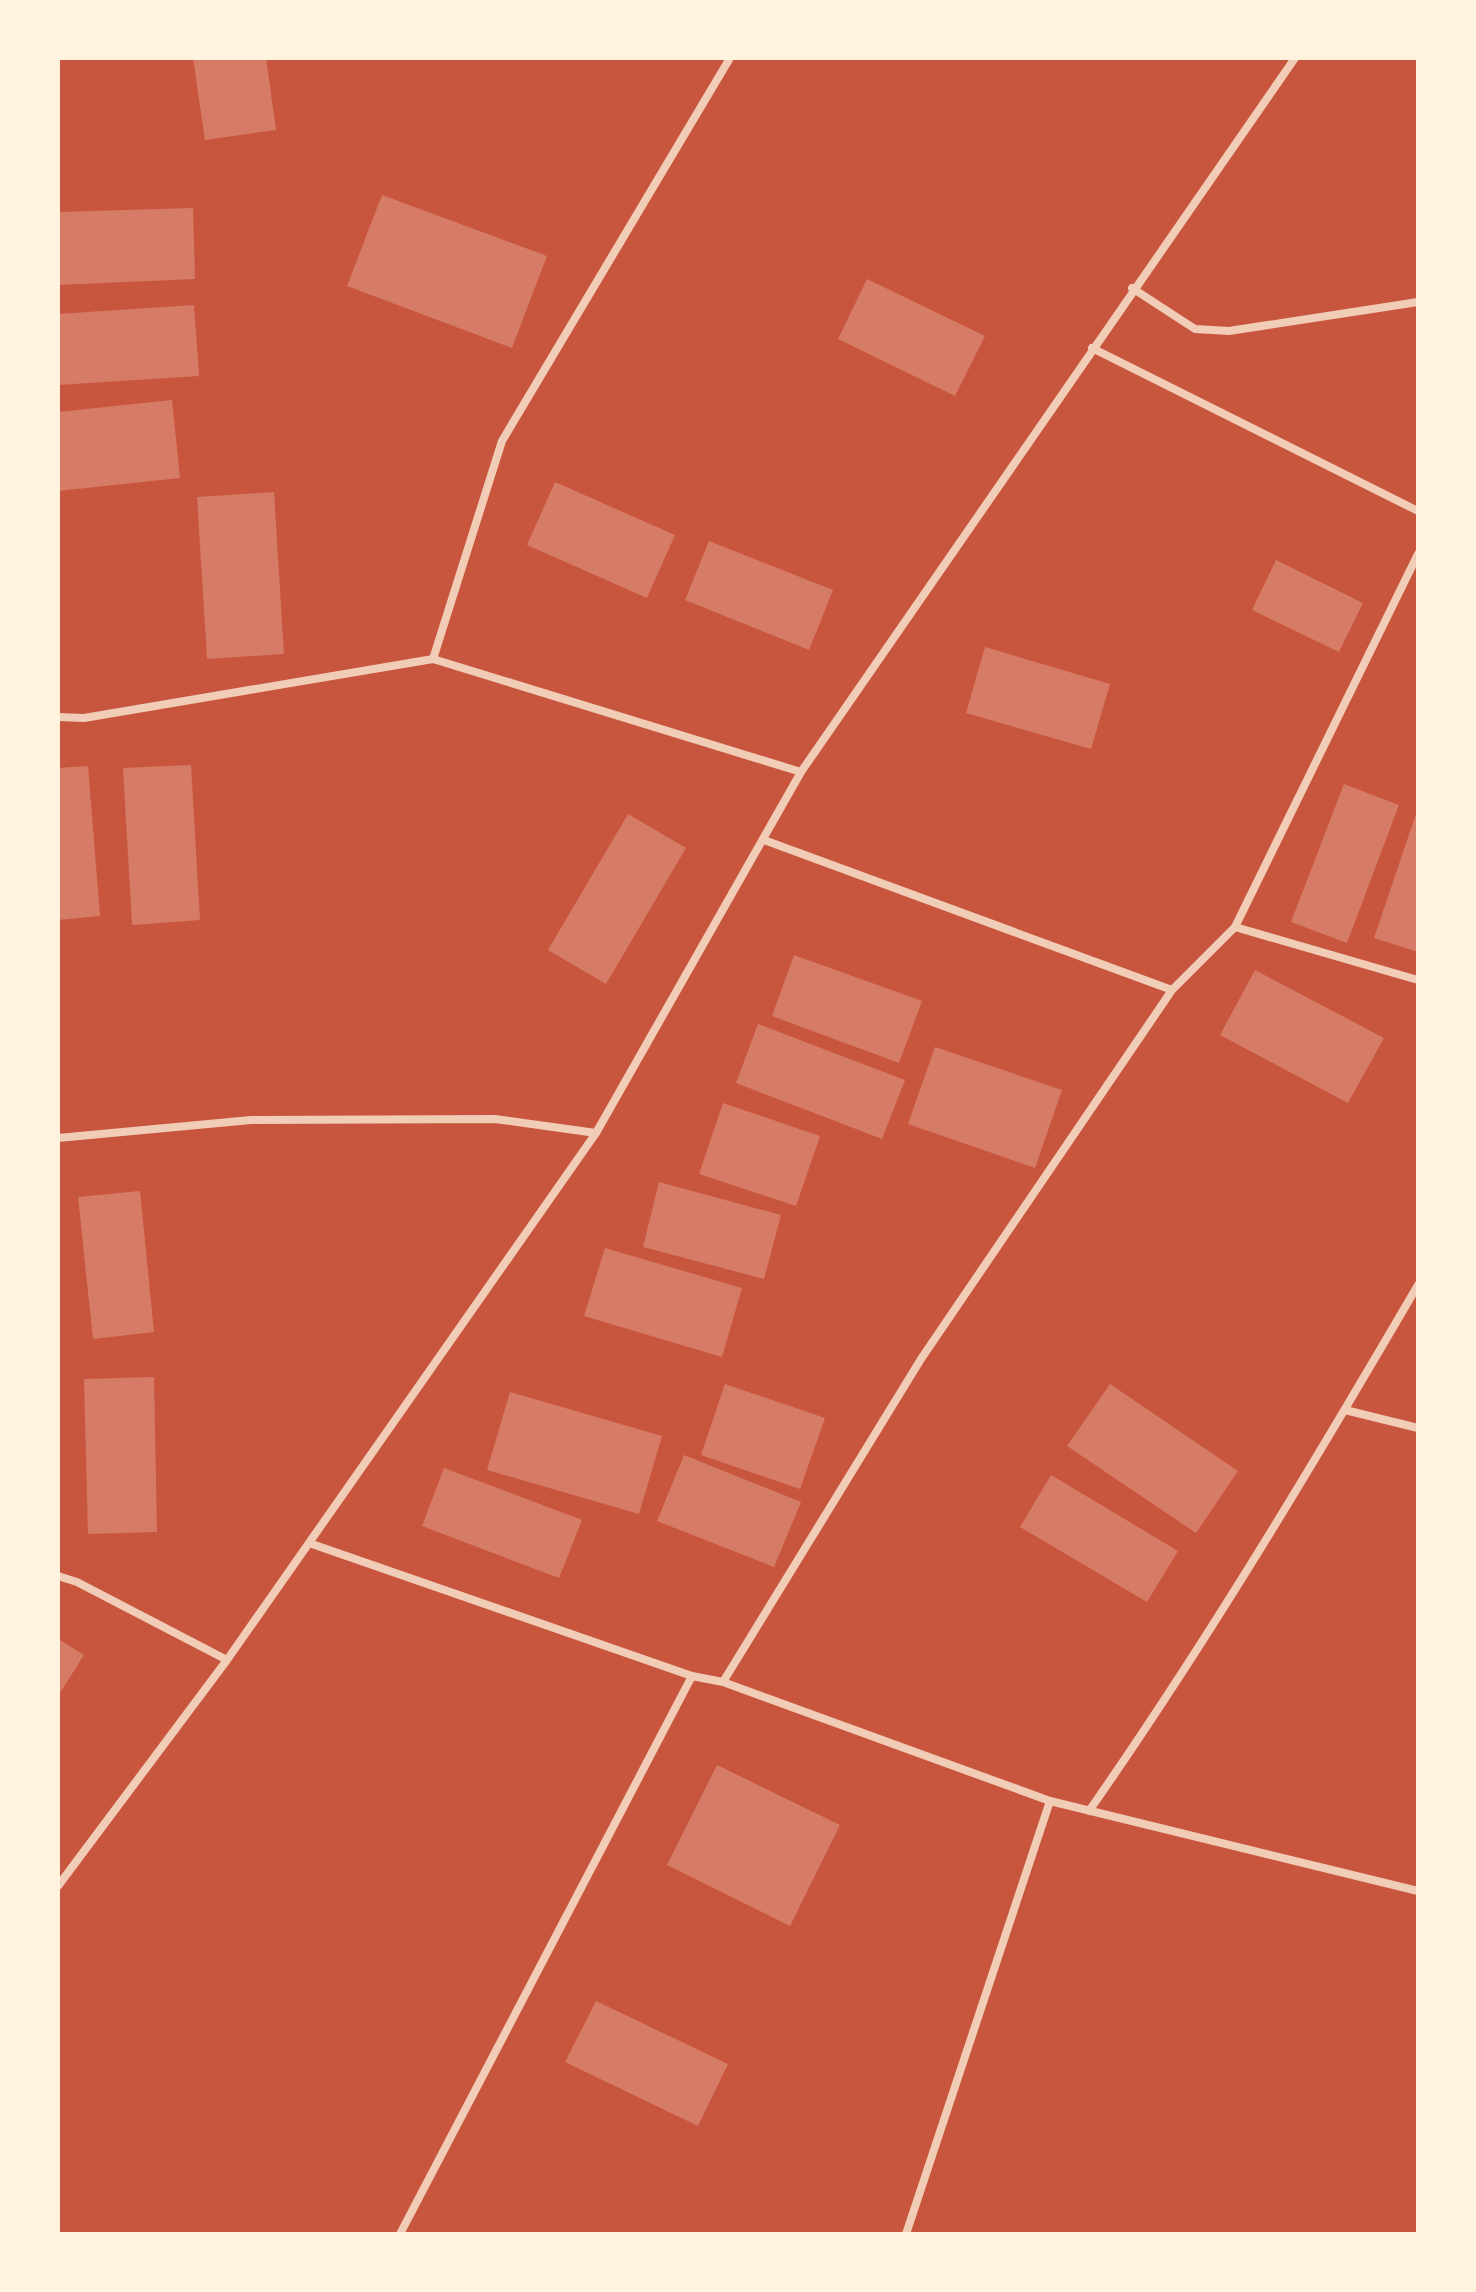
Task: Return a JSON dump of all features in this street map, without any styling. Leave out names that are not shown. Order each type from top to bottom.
[{"type":"street","points":[[433,659],[502,441],[730,58]]},
{"type":"street","points":[[58,1886],[227,1660],[596,1133],[801,772],[1132,288],[1295,58]]},
{"type":"street","points":[[1132,288],[1195,329],[1229,331],[1418,302]]},
{"type":"street","points":[[1092,348],[1418,511]]},
{"type":"street","points":[[723,1682],[921,1359],[1172,990],[1235,927],[1418,554]]},
{"type":"street","points":[[58,717],[84,718],[433,659],[801,772]]},
{"type":"street","points":[[764,840],[1172,990]]},
{"type":"street","points":[[1235,927],[1418,980]]},
{"type":"street","points":[[58,1138],[251,1120],[495,1119],[596,1133]]},
{"type":"street","points":[[1089,1811],[1141,1735],[1345,1410],[1418,1285]]},
{"type":"street","points":[[1345,1410],[1418,1428]]},
{"type":"street","points":[[309,1543],[692,1676],[723,1682],[1050,1801],[1418,1891]]},
{"type":"street","points":[[58,1576],[77,1582],[227,1660]]},
{"type":"street","points":[[400,2234],[692,1676]]},
{"type":"street","points":[[906,2234],[1050,1801]]},
{"type":"building","points":[[193,58],[266,58],[276,130],[205,140]]},
{"type":"building","points":[[382,195],[547,256],[512,348],[347,286]]},
{"type":"building","points":[[193,208],[195,279],[58,285],[58,212]]},
{"type":"building","points":[[867,279],[985,336],[955,396],[838,339]]},
{"type":"building","points":[[194,305],[199,376],[58,385],[58,314]]},
{"type":"building","points":[[172,400],[180,478],[58,491],[58,412]]},
{"type":"building","points":[[555,482],[675,535],[647,598],[527,545]]},
{"type":"building","points":[[274,492],[284,654],[207,659],[197,497]]},
{"type":"building","points":[[709,541],[833,590],[809,650],[685,600]]},
{"type":"building","points":[[1276,560],[1363,603],[1339,652],[1252,610]]},
{"type":"building","points":[[985,647],[1110,684],[1091,749],[966,713]]},
{"type":"building","points":[[191,765],[200,920],[132,925],[123,768]]},
{"type":"building","points":[[88,766],[100,916],[58,920],[58,768]]},
{"type":"building","points":[[1344,784],[1399,805],[1347,943],[1291,922]]},
{"type":"building","points":[[1418,808],[1418,952],[1374,938]]},
{"type":"building","points":[[628,814],[686,848],[606,984],[548,950]]},
{"type":"building","points":[[794,955],[922,1001],[899,1063],[772,1016]]},
{"type":"building","points":[[1255,970],[1384,1038],[1348,1103],[1220,1035]]},
{"type":"building","points":[[758,1024],[905,1080],[882,1139],[736,1083]]},
{"type":"building","points":[[935,1047],[1062,1090],[1035,1168],[908,1124]]},
{"type":"building","points":[[723,1103],[820,1136],[796,1206],[699,1174]]},
{"type":"building","points":[[659,1182],[781,1215],[764,1279],[643,1247]]},
{"type":"building","points":[[140,1191],[154,1332],[93,1339],[78,1197]]},
{"type":"building","points":[[605,1248],[742,1288],[722,1357],[584,1316]]},
{"type":"building","points":[[154,1377],[157,1532],[88,1534],[84,1379]]},
{"type":"building","points":[[725,1384],[825,1418],[800,1489],[701,1455]]},
{"type":"building","points":[[1110,1384],[1238,1471],[1196,1533],[1067,1446]]},
{"type":"building","points":[[510,1392],[662,1436],[639,1514],[487,1470]]},
{"type":"building","points":[[684,1455],[801,1502],[774,1567],[657,1521]]},
{"type":"building","points":[[444,1468],[582,1520],[559,1578],[422,1526]]},
{"type":"building","points":[[1051,1475],[1178,1551],[1147,1602],[1020,1527]]},
{"type":"building","points":[[58,1639],[84,1655],[58,1696]]},
{"type":"building","points":[[717,1765],[840,1825],[790,1926],[667,1865]]},
{"type":"building","points":[[596,2001],[728,2064],[698,2126],[565,2062]]}]
